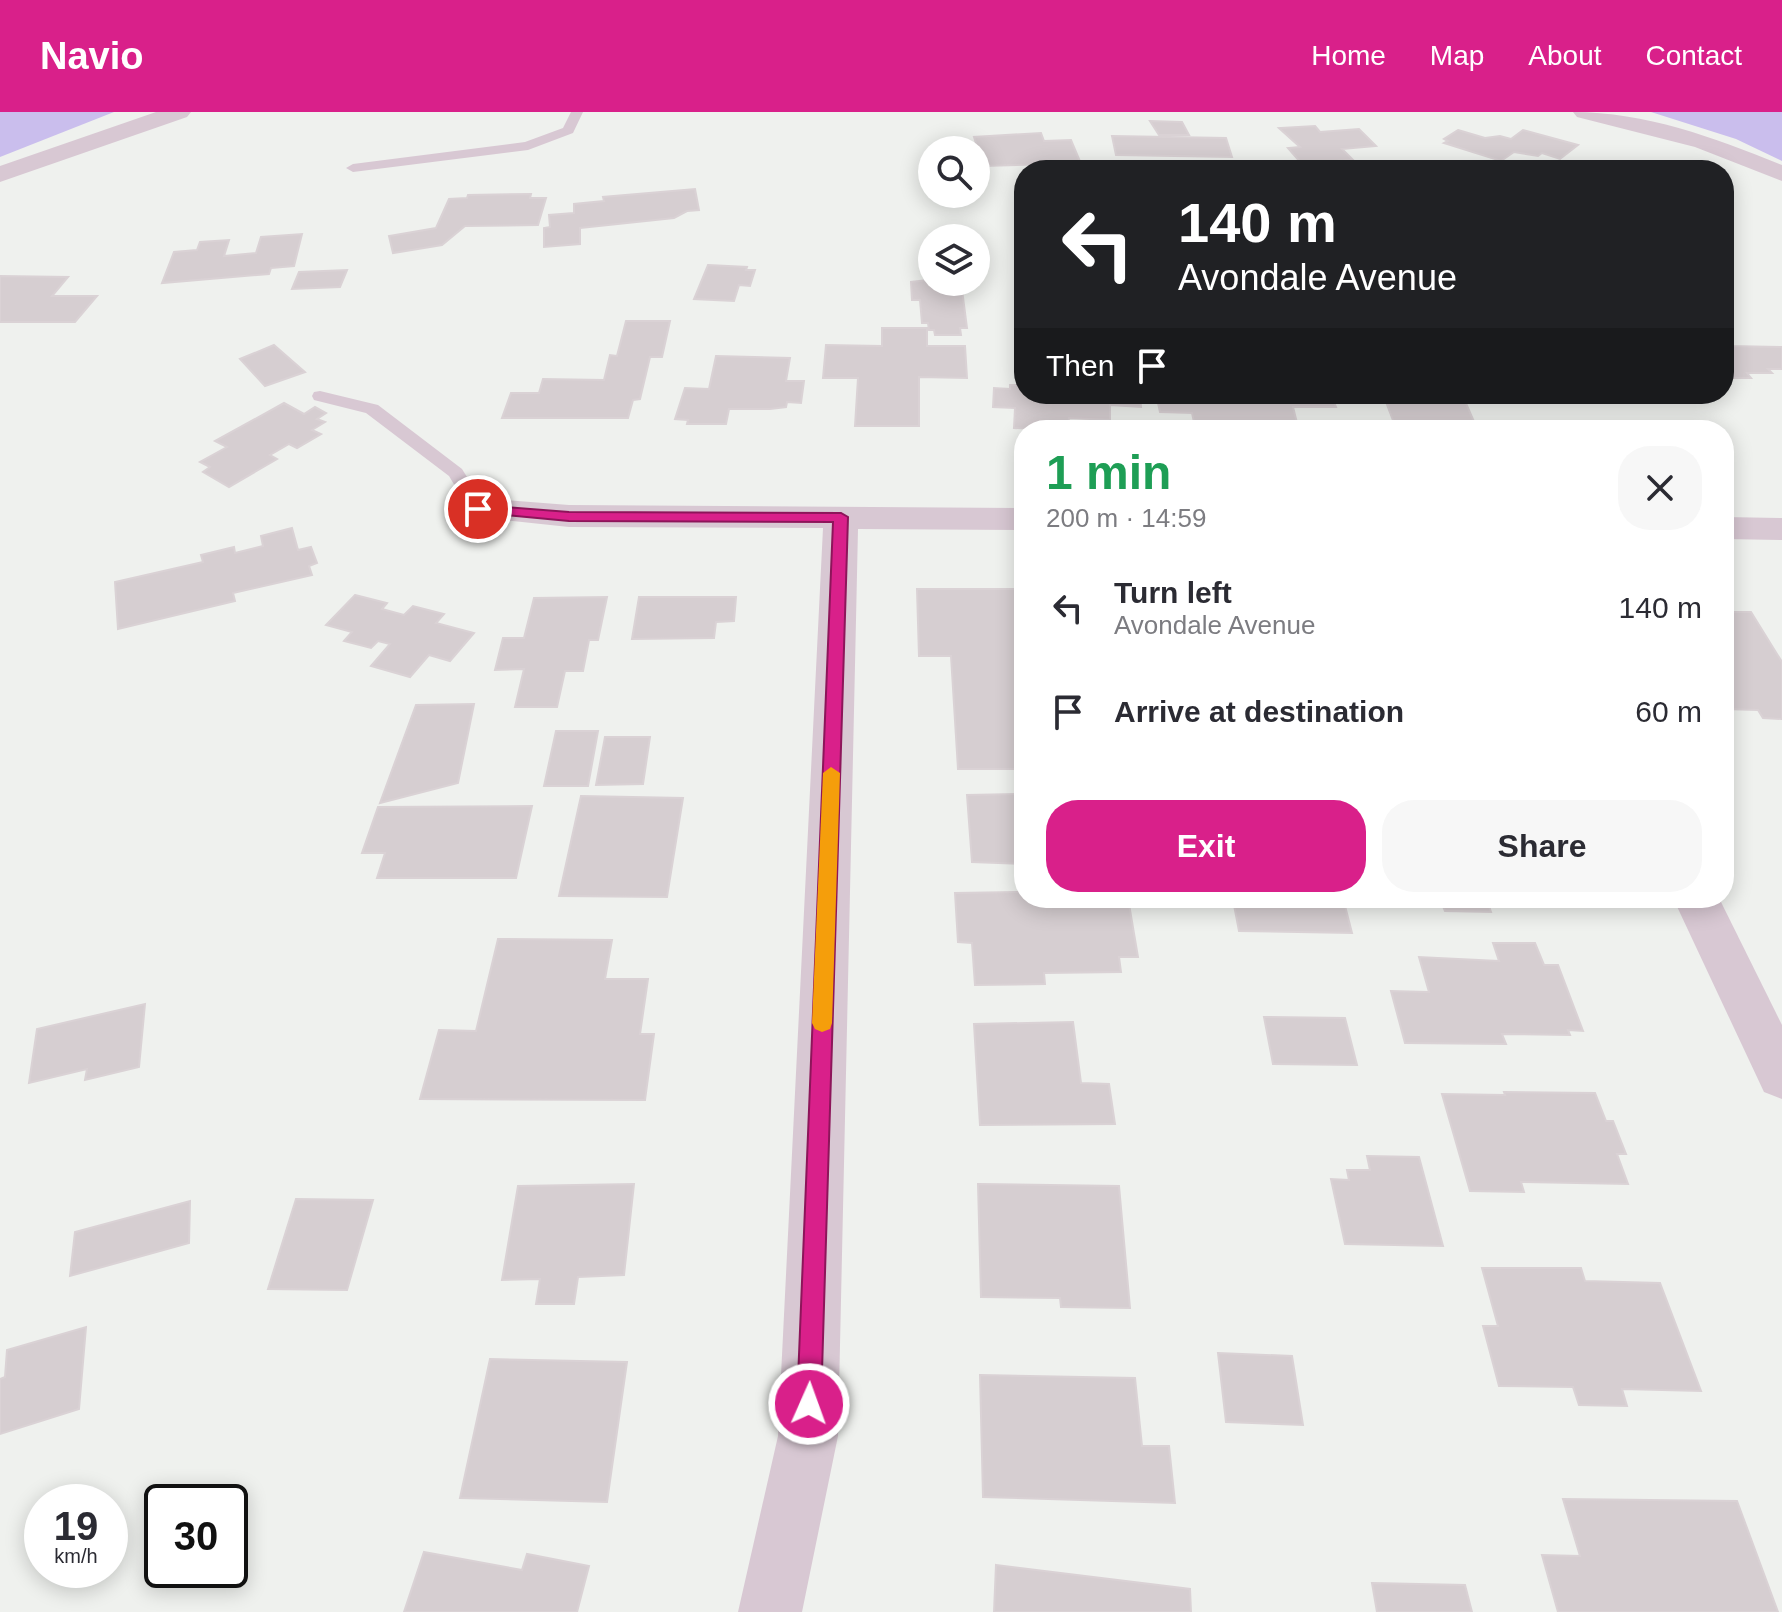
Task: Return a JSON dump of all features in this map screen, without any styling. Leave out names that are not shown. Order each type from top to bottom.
[{"type":"street","points":[[0,175],[105,135],[179,112]]},
{"type":"street","points":[[1585,112],[1703,142],[1782,174]]},
{"type":"street","points":[[478,509],[569,516],[1014,519]]},
{"type":"street","points":[[770,1612],[808,1436],[841,517]]},
{"type":"street","points":[[1734,528],[1782,529]]},
{"type":"street","points":[[1701,908],[1782,1076]]},
{"type":"lane","points":[[353,168],[528,146],[568,130],[577,112]]},
{"type":"lane","points":[[320,396],[372,409],[456,473],[478,509]]},
{"type":"shaded area","points":[[0,112],[114,112],[0,157]]},
{"type":"shaded area","points":[[1651,112],[1782,112],[1782,161],[1736,139]]},
{"type":"building","points":[[1150,121],[1182,122],[1189,135],[1159,135]]},
{"type":"building","points":[[1315,126],[1320,132],[1359,129],[1376,146],[1342,149],[1353,160],[1298,160],[1288,148],[1300,147],[1279,128]]},
{"type":"building","points":[[1458,130],[1485,138],[1500,136],[1511,139],[1523,130],[1578,145],[1560,159],[1542,153],[1538,156],[1514,152],[1498,160],[1444,143],[1448,141],[1444,139]]},
{"type":"building","points":[[1041,133],[1044,141],[1071,140],[1079,160],[1014,160],[1014,165],[990,166],[990,136]]},
{"type":"building","points":[[1112,136],[1226,138],[1232,157],[1116,155]]},
{"type":"building","points":[[695,189],[699,210],[687,211],[674,218],[580,228],[580,244],[544,247],[544,228],[550,227],[549,215],[574,213],[574,204],[604,201],[603,197]]},
{"type":"building","points":[[531,194],[530,198],[546,198],[538,225],[465,226],[442,245],[393,253],[389,236],[436,228],[449,199],[467,198],[468,195]]},
{"type":"building","points":[[302,234],[294,266],[271,268],[269,274],[162,283],[174,252],[197,250],[200,242],[229,240],[224,256],[256,253],[261,237]]},
{"type":"building","points":[[708,265],[755,270],[750,286],[739,285],[734,301],[694,299]]},
{"type":"building","points":[[347,270],[340,287],[292,289],[299,272]]},
{"type":"building","points":[[0,276],[68,277],[52,296],[97,296],[75,322],[0,322]]},
{"type":"building","points":[[918,281],[918,296],[963,296],[967,328],[960,328],[961,335],[935,335],[934,330],[929,330],[928,323],[922,323],[920,300],[912,300],[911,282]]},
{"type":"building","points":[[626,321],[670,321],[662,357],[650,357],[640,399],[633,400],[628,418],[502,418],[511,393],[539,393],[543,379],[604,380],[610,355],[617,356]]},
{"type":"building","points":[[882,328],[927,328],[927,346],[965,346],[967,378],[919,377],[919,426],[855,426],[858,378],[823,378],[826,345],[882,346]]},
{"type":"building","points":[[274,345],[305,372],[265,386],[240,359]]},
{"type":"building","points":[[1734,346],[1782,347],[1782,369],[1768,369],[1772,373],[1747,373],[1751,378],[1734,378]]},
{"type":"building","points":[[716,356],[790,358],[786,381],[804,381],[801,403],[787,402],[786,407],[770,409],[729,409],[726,424],[687,424],[688,420],[675,419],[685,388],[709,389]]},
{"type":"building","points":[[1010,385],[1014,385],[1014,404],[1141,404],[1141,407],[1110,405],[1110,420],[1014,420],[1015,408],[993,407],[994,388],[1010,389]]},
{"type":"building","points":[[284,403],[304,414],[315,407],[326,413],[317,419],[325,422],[312,430],[321,434],[297,448],[289,444],[270,455],[277,459],[229,487],[203,472],[210,467],[200,462],[227,447],[215,441]]},
{"type":"building","points":[[1158,404],[1335,404],[1336,407],[1293,407],[1296,420],[1194,420],[1192,413],[1160,412]]},
{"type":"building","points":[[1387,404],[1466,404],[1473,420],[1393,420]]},
{"type":"building","points":[[292,528],[298,550],[311,547],[317,563],[309,566],[312,575],[233,593],[235,601],[118,629],[115,582],[203,562],[201,555],[234,547],[235,553],[263,546],[261,536]]},
{"type":"building","points":[[917,589],[1014,589],[1014,769],[958,769],[951,656],[919,656]]},
{"type":"building","points":[[355,595],[387,603],[382,609],[404,615],[413,606],[444,614],[436,623],[474,633],[450,661],[429,655],[410,677],[371,666],[390,644],[378,641],[371,648],[344,641],[352,632],[326,625]]},
{"type":"building","points":[[607,597],[598,640],[589,640],[583,671],[565,671],[557,707],[515,707],[524,669],[495,670],[503,638],[524,638],[534,598]]},
{"type":"building","points":[[639,597],[736,597],[734,621],[716,622],[714,638],[632,639]]},
{"type":"building","points":[[1734,612],[1751,612],[1782,662],[1782,719],[1763,718],[1758,710],[1734,709]]},
{"type":"building","points":[[474,704],[458,783],[380,803],[416,705]]},
{"type":"building","points":[[556,731],[598,731],[588,786],[544,786]]},
{"type":"building","points":[[605,737],[650,737],[643,784],[596,785]]},
{"type":"building","points":[[1014,794],[1014,864],[972,862],[967,795]]},
{"type":"building","points":[[581,796],[683,798],[667,897],[559,896]]},
{"type":"building","points":[[532,806],[516,878],[377,878],[385,853],[362,853],[378,807]]},
{"type":"building","points":[[1014,892],[1014,908],[1130,908],[1138,957],[1119,957],[1121,972],[1044,973],[1045,984],[975,985],[972,943],[958,942],[955,893]]},
{"type":"building","points":[[1235,908],[1346,908],[1352,933],[1239,931]]},
{"type":"building","points":[[1444,908],[1490,908],[1491,912],[1445,911]]},
{"type":"building","points":[[498,939],[612,940],[605,979],[648,979],[640,1034],[654,1034],[645,1100],[420,1099],[439,1030],[476,1031]]},
{"type":"building","points":[[1493,943],[1535,943],[1544,965],[1558,965],[1583,1031],[1568,1030],[1570,1035],[1502,1034],[1506,1044],[1405,1043],[1391,991],[1429,992],[1419,957],[1499,961]]},
{"type":"building","points":[[145,1004],[139,1067],[85,1080],[87,1069],[29,1083],[37,1029]]},
{"type":"building","points":[[1264,1017],[1345,1018],[1357,1065],[1273,1064]]},
{"type":"building","points":[[1073,1022],[1081,1083],[1109,1084],[1115,1124],[980,1125],[974,1024]]},
{"type":"building","points":[[1504,1092],[1595,1093],[1606,1121],[1613,1121],[1626,1154],[1617,1154],[1628,1184],[1521,1182],[1524,1192],[1470,1191],[1442,1094],[1505,1095]]},
{"type":"building","points":[[1367,1156],[1419,1157],[1443,1246],[1345,1244],[1331,1179],[1349,1180],[1347,1170],[1370,1170]]},
{"type":"building","points":[[634,1184],[624,1275],[578,1277],[574,1304],[536,1304],[540,1279],[502,1280],[518,1186]]},
{"type":"building","points":[[978,1184],[1119,1186],[1130,1308],[1061,1307],[1060,1298],[981,1297]]},
{"type":"building","points":[[296,1199],[373,1200],[347,1290],[268,1289]]},
{"type":"building","points":[[190,1201],[189,1243],[70,1276],[75,1232]]},
{"type":"building","points":[[1482,1268],[1581,1268],[1585,1281],[1660,1283],[1701,1391],[1622,1389],[1627,1406],[1579,1405],[1573,1387],[1499,1386],[1483,1326],[1498,1326]]},
{"type":"building","points":[[86,1327],[79,1409],[0,1434],[0,1379],[5,1377],[7,1350]]},
{"type":"building","points":[[1218,1353],[1292,1356],[1303,1425],[1226,1422]]},
{"type":"building","points":[[490,1359],[627,1362],[607,1502],[460,1498]]},
{"type":"building","points":[[980,1375],[1135,1378],[1142,1446],[1169,1446],[1175,1503],[983,1497]]},
{"type":"building","points":[[1563,1499],[1737,1501],[1778,1612],[1558,1612],[1542,1555],[1580,1556]]},
{"type":"building","points":[[424,1552],[522,1570],[527,1554],[589,1566],[577,1612],[404,1612]]},
{"type":"building","points":[[996,1565],[1190,1589],[1191,1612],[994,1612]]},
{"type":"building","points":[[1372,1583],[1465,1585],[1472,1612],[1377,1612]]},
{"type":"slow traffic","points":[[822,1023],[831,773]]},
{"type":"route","points":[[478,509],[569,516],[841,517],[809,1404]]}]
